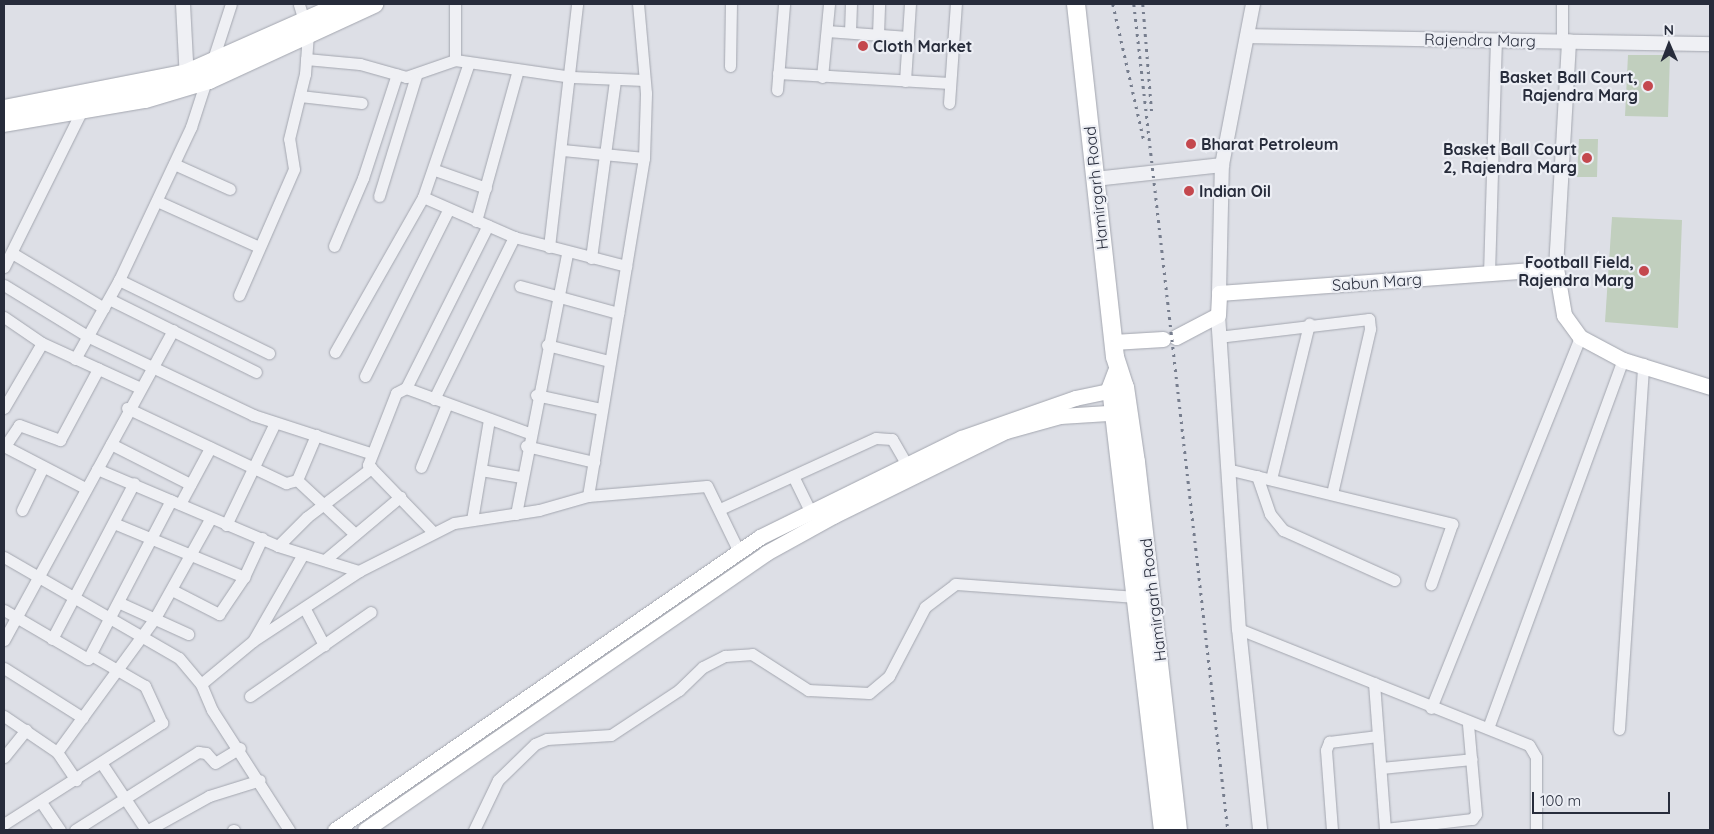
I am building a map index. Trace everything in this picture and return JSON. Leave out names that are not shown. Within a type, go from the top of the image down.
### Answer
[{"type":"main road","points":[[4,123],[82,110],[187,80],[215,63],[303,20],[343,4]]},
{"type":"main road","points":[[4,108],[187,80],[209,80],[303,20],[374,4]]},
{"type":"main road","name":"Hamirgarh Road","points":[[1076,4],[1118,383],[1138,597],[1163,830]]},
{"type":"main road","points":[[1556,268],[1564,315],[1580,337],[1623,360],[1643,364],[1710,387]]},
{"type":"main road","name":"Sabun Marg","points":[[1219,294],[1556,268]]},
{"type":"main road","points":[[1113,342],[1170,338],[1218,315],[1219,294]]},
{"type":"main road","points":[[335,830],[739,552],[809,509],[906,464],[1015,418],[1118,383]]},
{"type":"main road","points":[[365,830],[766,553],[833,516],[1006,432],[1060,416],[1121,413]]},
{"type":"main road","name":"Hamirgarh Road","points":[[1121,413],[1178,830]]},
{"type":"street","points":[[183,4],[187,80]]},
{"type":"street","points":[[75,359],[89,337],[119,280],[174,164],[209,80],[231,4]]},
{"type":"street","points":[[454,4],[454,60]]},
{"type":"street","points":[[549,247],[572,77],[577,4]]},
{"type":"street","points":[[588,496],[644,158],[644,80],[638,4]]},
{"type":"street","points":[[730,66],[731,4]]},
{"type":"street","points":[[777,90],[784,4]]},
{"type":"street","points":[[822,76],[829,4]]},
{"type":"street","points":[[850,32],[851,4]]},
{"type":"street","points":[[878,35],[879,4]]},
{"type":"street","points":[[905,81],[910,4]]},
{"type":"street","points":[[949,103],[956,4]]},
{"type":"street","points":[[1219,294],[1222,165],[1254,4]]},
{"type":"street","points":[[1556,268],[1566,41],[1562,4]]},
{"type":"street","points":[[239,295],[294,169],[289,139],[300,96],[306,59],[303,20]]},
{"type":"street","points":[[827,31],[908,37]]},
{"type":"street","name":"Rajendra Marg","points":[[1249,36],[1710,44]]},
{"type":"street","points":[[1489,274],[1496,40]]},
{"type":"street","points":[[306,59],[360,64],[397,74],[416,76],[454,60],[572,77],[644,80]]},
{"type":"street","points":[[335,352],[423,197],[435,170],[469,63]]},
{"type":"street","points":[[476,221],[518,70]]},
{"type":"street","points":[[778,73],[950,83]]},
{"type":"street","points":[[334,246],[364,178],[397,74]]},
{"type":"street","points":[[379,196],[416,76]]},
{"type":"street","points":[[592,258],[608,154],[615,80]]},
{"type":"street","points":[[300,96],[362,103]]},
{"type":"street","points":[[4,267],[82,110]]},
{"type":"street","points":[[563,150],[644,158]]},
{"type":"street","points":[[174,164],[230,189]]},
{"type":"street","points":[[1095,179],[1222,165]]},
{"type":"street","points":[[435,170],[486,188]]},
{"type":"street","points":[[423,197],[448,210],[514,237],[567,253],[626,266]]},
{"type":"street","points":[[157,201],[260,247]]},
{"type":"street","points":[[365,376],[448,210]]},
{"type":"street","points":[[432,531],[371,468],[370,453],[396,393],[406,388],[488,225]]},
{"type":"street","points":[[434,400],[514,237]]},
{"type":"street","points":[[12,253],[107,303],[173,330],[256,372]]},
{"type":"street","points":[[516,514],[526,446],[567,253]]},
{"type":"street","points":[[119,280],[269,353]]},
{"type":"street","points":[[4,285],[89,337],[274,425],[316,435],[370,453]]},
{"type":"street","points":[[520,286],[618,313]]},
{"type":"street","points":[[1218,315],[1239,629],[1260,830]]},
{"type":"street","points":[[1218,337],[1364,316],[1370,324],[1332,493]]},
{"type":"street","points":[[4,317],[42,344],[138,386]]},
{"type":"street","points":[[1271,479],[1309,324]]},
{"type":"street","points":[[4,640],[40,578],[85,488],[111,444],[138,386],[173,330]]},
{"type":"street","points":[[1431,708],[1580,337]]},
{"type":"street","points":[[4,408],[42,344]]},
{"type":"street","points":[[547,345],[609,361]]},
{"type":"street","points":[[1488,728],[1623,360]]},
{"type":"street","points":[[1619,729],[1643,364]]},
{"type":"street","points":[[85,488],[4,446],[19,425],[60,440],[98,369]]},
{"type":"street","points":[[406,388],[434,400],[529,433]]},
{"type":"street","points":[[536,395],[602,409]]},
{"type":"street","points":[[421,467],[447,404]]},
{"type":"street","points":[[127,408],[253,471],[286,483],[297,480]]},
{"type":"street","points":[[472,520],[489,420]]},
{"type":"street","points":[[226,525],[274,425]]},
{"type":"street","points":[[297,480],[316,435]]},
{"type":"street","points":[[720,509],[887,437],[906,464]]},
{"type":"street","points":[[111,444],[190,484]]},
{"type":"street","points":[[526,446],[594,462]]},
{"type":"street","points":[[4,610],[84,659],[91,655],[152,539],[190,484],[210,448]]},
{"type":"street","points":[[22,510],[43,467]]},
{"type":"street","points":[[278,546],[371,468]]},
{"type":"street","points":[[96,469],[134,483],[210,519],[262,538],[278,546],[326,559],[359,571]]},
{"type":"street","points":[[1227,469],[1332,493],[1452,524],[1431,584]]},
{"type":"street","points":[[481,470],[521,477]]},
{"type":"street","points":[[793,476],[809,509]]},
{"type":"street","points":[[1258,476],[1270,514],[1283,530],[1394,580]]},
{"type":"street","points":[[297,480],[326,504],[355,534]]},
{"type":"street","points":[[52,638],[116,524],[134,483]]},
{"type":"street","points":[[201,684],[253,641],[305,609],[359,571],[432,531],[472,520],[516,514],[588,496],[707,486],[720,509],[739,552]]},
{"type":"street","points":[[326,559],[400,497]]},
{"type":"street","points":[[57,752],[155,618],[210,519]]},
{"type":"street","points":[[116,524],[244,577]]},
{"type":"street","points":[[172,590],[219,614],[244,577],[262,538]]},
{"type":"street","points":[[253,641],[302,554]]},
{"type":"street","points":[[4,557],[179,658],[201,684],[212,710],[240,748],[289,830]]},
{"type":"street","points":[[474,830],[498,780],[535,744],[611,735],[679,690],[703,666],[725,656],[752,654],[808,690],[869,693],[889,676],[925,607],[955,584],[1138,597]]},
{"type":"street","points":[[120,603],[188,634]]},
{"type":"street","points":[[305,609],[324,645]]},
{"type":"street","points":[[250,696],[371,612]]},
{"type":"street","points":[[1239,629],[1374,683],[1468,724],[1488,728],[1529,745],[1534,754],[1536,830]]},
{"type":"street","points":[[4,824],[102,764],[162,722],[148,690],[91,655]]},
{"type":"street","points":[[4,668],[83,718]]},
{"type":"street","points":[[1374,683],[1385,830],[1472,819],[1476,808],[1468,724]]},
{"type":"street","points":[[4,716],[57,752],[76,780]]},
{"type":"street","points":[[4,757],[26,730]]},
{"type":"street","points":[[1332,830],[1326,750],[1329,742],[1378,736]]},
{"type":"street","points":[[75,830],[198,752],[206,753],[215,763],[240,748]]},
{"type":"street","points":[[1381,768],[1472,759]]},
{"type":"street","points":[[102,764],[124,799],[147,830],[209,796],[260,780]]},
{"type":"street","points":[[41,802],[60,830]]},
{"type":"green space","name":"Basket Ball Court, Rajendra Marg","points":[[1628,55],[1670,55],[1668,117],[1625,116]]},
{"type":"green space","name":"Basket Ball Court 2, Rajendra Marg","points":[[1579,139],[1598,139],[1597,177],[1577,177]]},
{"type":"green space","name":"Football Field, Rajendra Marg","points":[[1612,217],[1682,220],[1678,328],[1605,322]]},
{"type":"railway","points":[[1113,4],[1144,140]]},
{"type":"railway","points":[[1134,4],[1228,830]]},
{"type":"railway","points":[[1143,4],[1152,113]]},
{"type":"place","name":"Cloth Market","points":[[863,46]]},
{"type":"place","name":"Basket Ball Court, Rajendra Marg","points":[[1648,86]]},
{"type":"place","name":"Bharat Petroleum","points":[[1191,144]]},
{"type":"place","name":"Basket Ball Court 2, Rajendra Marg","points":[[1587,158]]},
{"type":"place","name":"Indian Oil","points":[[1189,191]]},
{"type":"place","name":"Football Field, Rajendra Marg","points":[[1644,271]]}]
